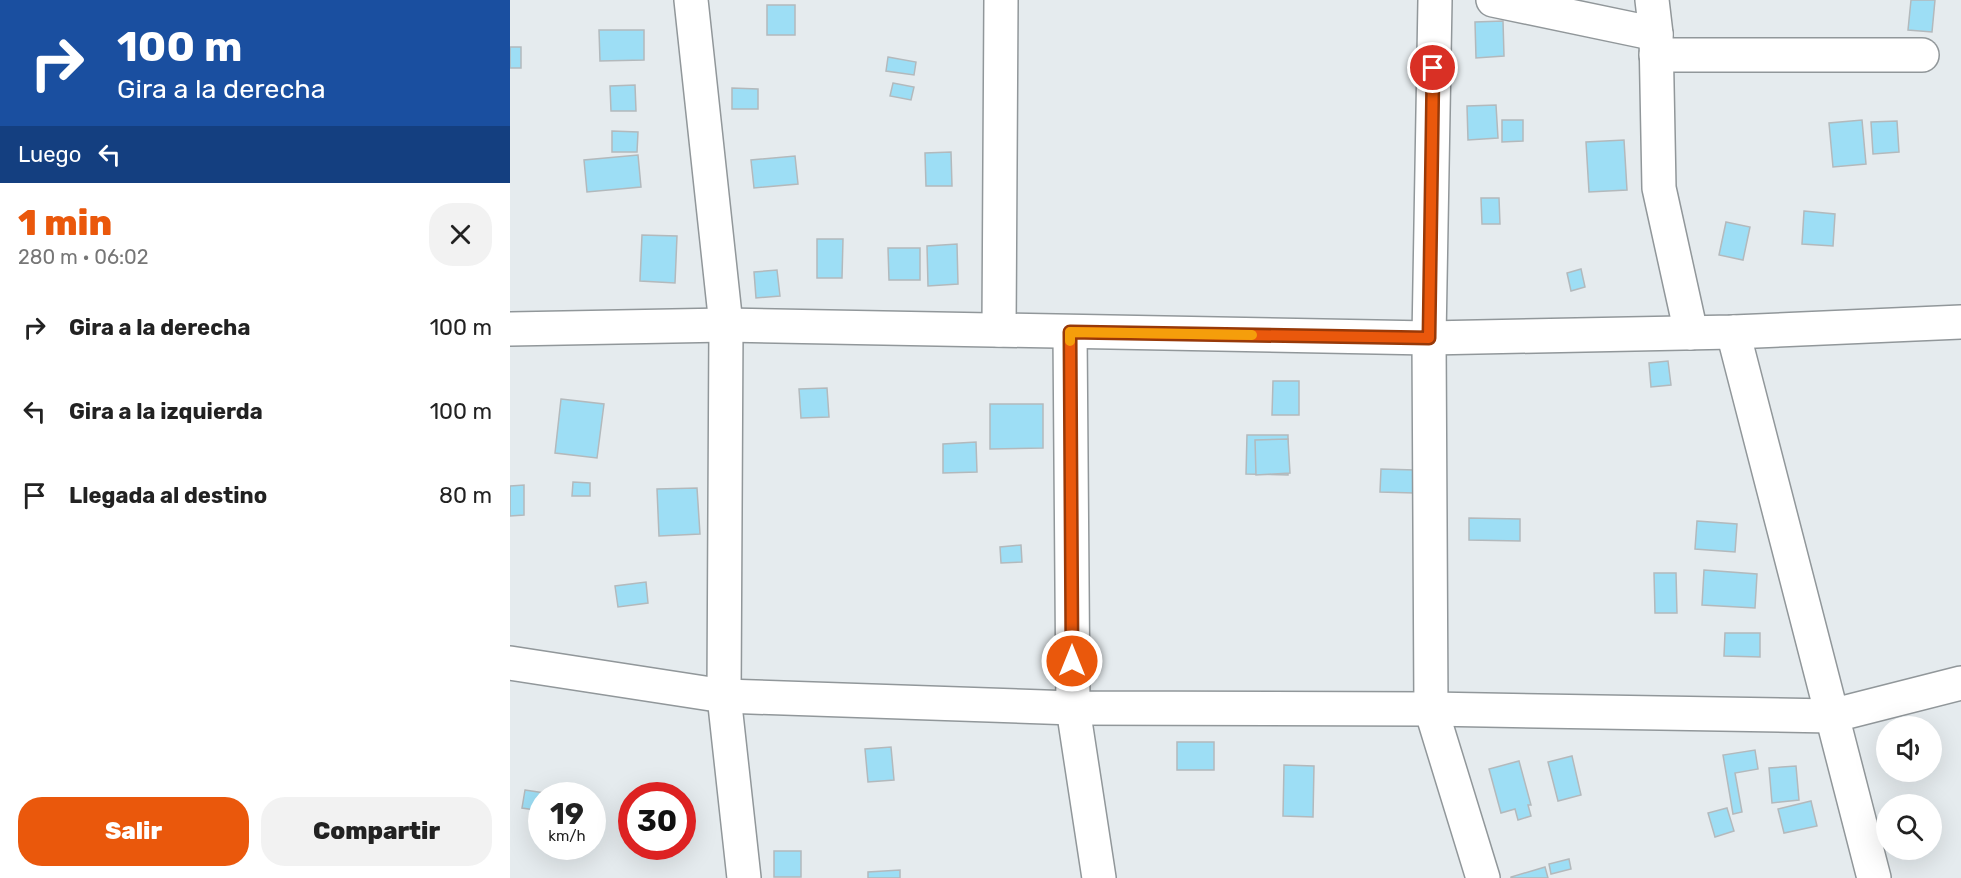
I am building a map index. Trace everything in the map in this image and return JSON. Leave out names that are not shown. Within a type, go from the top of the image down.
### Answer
[{"type":"street","points":[[691,0],[726,325],[723,696],[744,878]]},
{"type":"street","points":[[999,330],[1001,0]]},
{"type":"street","points":[[1435,0],[1429,338],[1431,709],[1483,878]]},
{"type":"street","points":[[1493,0],[1656,44],[1922,56]]},
{"type":"street","points":[[1652,0],[1656,44],[1659,188],[1691,333]]},
{"type":"street","points":[[510,329],[726,325],[1429,338],[1733,332],[1961,322]]},
{"type":"street","points":[[1070,332],[1073,708],[1099,878]]},
{"type":"street","points":[[1733,332],[1874,878]]},
{"type":"street","points":[[510,663],[723,696],[1073,708],[1431,709],[1832,716],[1961,683]]},
{"type":"building","points":[[1911,0],[1935,0],[1932,32],[1908,30]]},
{"type":"building","points":[[767,5],[795,5],[795,35],[767,35]]},
{"type":"building","points":[[1503,21],[1504,56],[1476,58],[1475,22]]},
{"type":"building","points":[[599,30],[644,30],[644,60],[600,61]]},
{"type":"building","points":[[510,47],[521,47],[521,68],[510,68]]},
{"type":"building","points":[[888,57],[916,62],[914,75],[886,71]]},
{"type":"building","points":[[893,83],[914,87],[911,100],[890,96]]},
{"type":"building","points":[[635,85],[636,111],[611,111],[610,86]]},
{"type":"building","points":[[732,88],[758,89],[758,109],[732,109]]},
{"type":"building","points":[[1496,105],[1498,138],[1468,140],[1467,106]]},
{"type":"building","points":[[1502,120],[1523,120],[1523,141],[1502,142]]},
{"type":"building","points":[[1862,120],[1866,164],[1833,167],[1829,123]]},
{"type":"building","points":[[1897,121],[1899,152],[1873,154],[1871,122]]},
{"type":"building","points":[[612,131],[638,132],[637,152],[612,152]]},
{"type":"building","points":[[1624,140],[1627,190],[1589,192],[1586,142]]},
{"type":"building","points":[[951,152],[952,186],[926,186],[925,153]]},
{"type":"building","points":[[638,155],[641,187],[587,192],[584,160]]},
{"type":"building","points":[[795,156],[798,184],[754,188],[751,160]]},
{"type":"building","points":[[1481,198],[1499,198],[1500,224],[1482,224]]},
{"type":"building","points":[[1804,211],[1835,214],[1833,246],[1802,244]]},
{"type":"building","points":[[1726,222],[1750,227],[1743,260],[1719,255]]},
{"type":"building","points":[[642,235],[677,236],[675,283],[640,281]]},
{"type":"building","points":[[817,239],[843,239],[842,278],[817,278]]},
{"type":"building","points":[[957,244],[958,284],[928,286],[927,246]]},
{"type":"building","points":[[888,248],[920,248],[920,280],[889,280]]},
{"type":"building","points":[[1581,269],[1585,287],[1571,291],[1567,273]]},
{"type":"building","points":[[777,270],[780,296],[756,298],[754,272]]},
{"type":"building","points":[[1668,361],[1671,385],[1651,387],[1649,363]]},
{"type":"building","points":[[1273,381],[1299,381],[1299,415],[1272,415]]},
{"type":"building","points":[[827,388],[829,417],[801,418],[799,389]]},
{"type":"building","points":[[561,399],[604,404],[597,458],[555,453]]},
{"type":"building","points":[[990,404],[1043,404],[1043,448],[990,449]]},
{"type":"building","points":[[1247,435],[1288,435],[1288,475],[1246,474]]},
{"type":"building","points":[[1288,439],[1290,473],[1256,475],[1255,440]]},
{"type":"building","points":[[976,442],[977,472],[943,473],[943,444]]},
{"type":"building","points":[[1381,469],[1415,470],[1414,493],[1380,492]]},
{"type":"building","points":[[573,482],[590,483],[590,496],[572,496]]},
{"type":"building","points":[[524,485],[524,515],[510,516],[510,486]]},
{"type":"building","points":[[697,488],[700,534],[659,536],[657,489]]},
{"type":"building","points":[[1469,518],[1520,519],[1520,541],[1469,540]]},
{"type":"building","points":[[1697,521],[1737,524],[1735,552],[1695,549]]},
{"type":"building","points":[[1021,545],[1022,562],[1001,563],[1000,547]]},
{"type":"building","points":[[1704,570],[1757,574],[1755,608],[1702,605]]},
{"type":"building","points":[[1654,573],[1676,573],[1677,613],[1655,613]]},
{"type":"building","points":[[646,582],[648,603],[618,607],[615,586]]},
{"type":"building","points":[[1725,633],[1760,633],[1760,657],[1724,656]]},
{"type":"building","points":[[1177,742],[1214,742],[1214,770],[1177,770]]},
{"type":"building","points":[[891,747],[894,780],[868,782],[865,749]]},
{"type":"building","points":[[1755,750],[1758,769],[1735,773],[1742,812],[1733,814],[1723,755]]},
{"type":"building","points":[[1572,756],[1581,795],[1558,801],[1548,762]]},
{"type":"building","points":[[1519,761],[1531,805],[1528,805],[1531,816],[1518,820],[1515,809],[1501,813],[1489,769]]},
{"type":"building","points":[[1284,765],[1314,766],[1313,817],[1283,816]]},
{"type":"building","points":[[1796,766],[1799,800],[1772,803],[1769,768]]},
{"type":"building","points":[[525,790],[528,790],[528,809],[522,808]]},
{"type":"building","points":[[1811,801],[1817,826],[1784,833],[1778,809]]},
{"type":"building","points":[[1727,808],[1734,831],[1715,837],[1708,813]]},
{"type":"building","points":[[774,851],[801,851],[801,877],[774,877]]},
{"type":"building","points":[[1569,859],[1571,869],[1551,874],[1549,864]]},
{"type":"building","points":[[1545,867],[1548,878],[1511,878],[1511,877]]},
{"type":"building","points":[[900,870],[900,878],[868,878],[868,872]]},
{"type":"slow traffic","points":[[1070,341],[1070,332],[1252,335]]},
{"type":"route","points":[[1072,661],[1070,332],[1429,338],[1433,68]]}]
